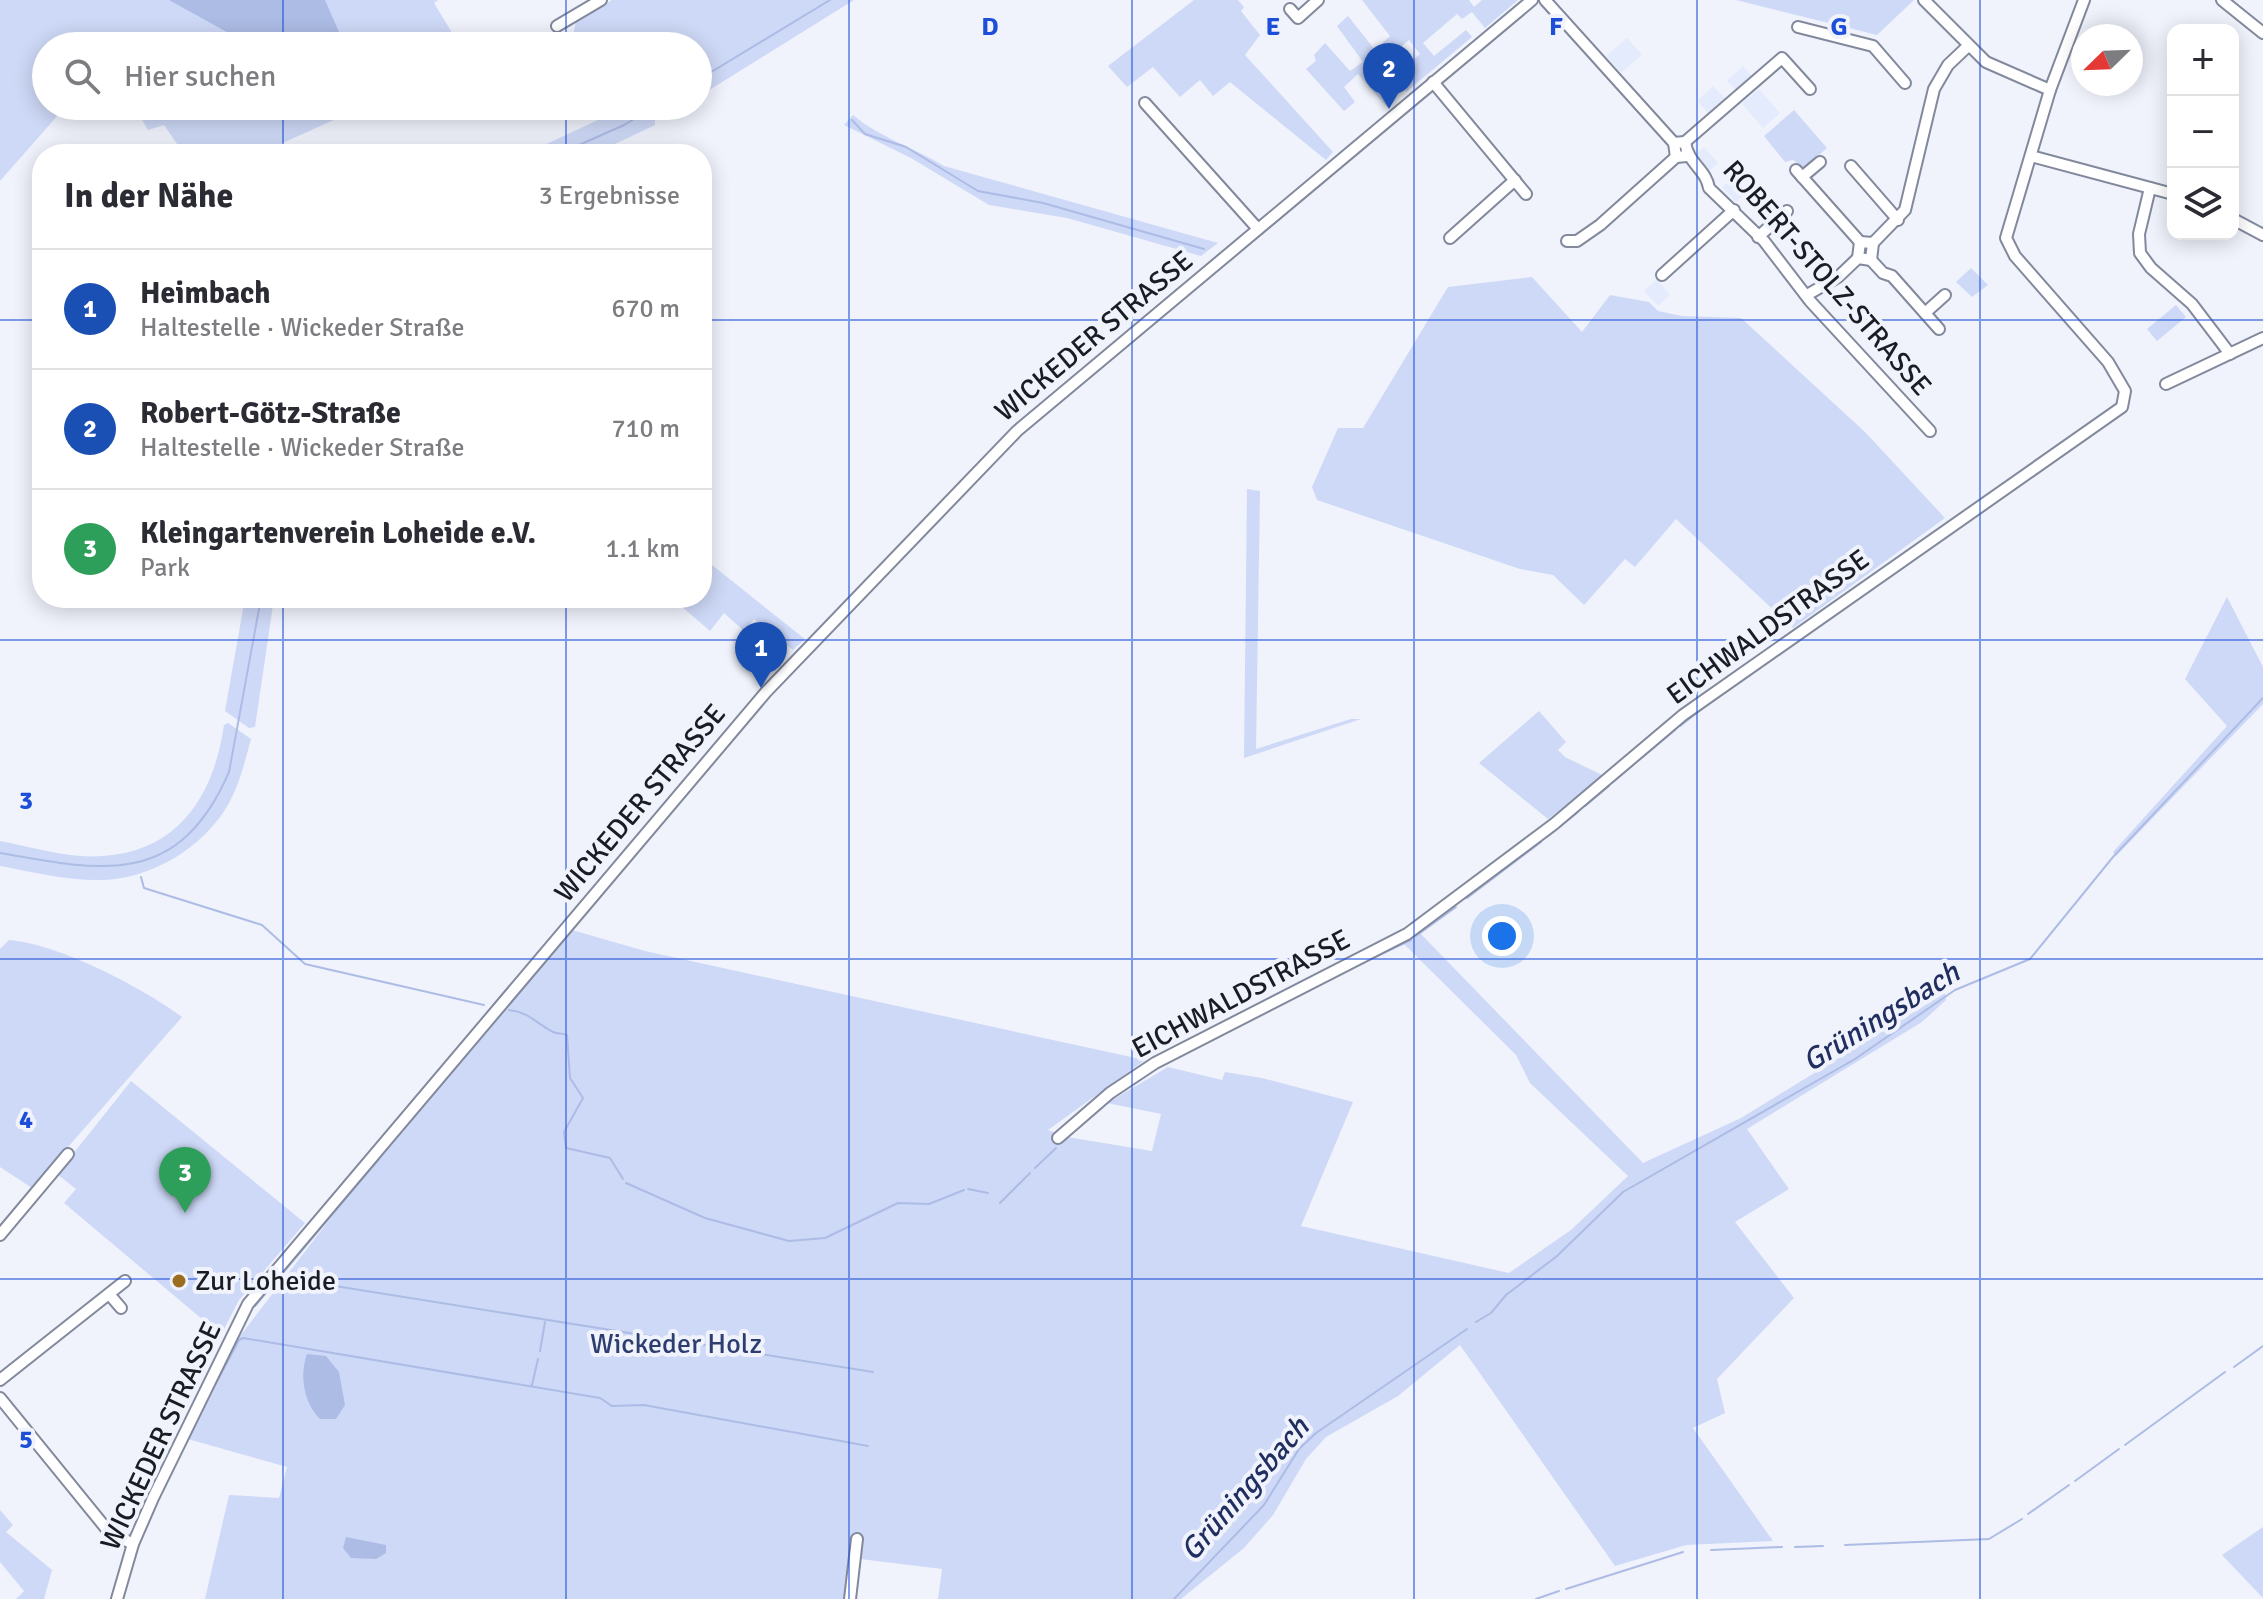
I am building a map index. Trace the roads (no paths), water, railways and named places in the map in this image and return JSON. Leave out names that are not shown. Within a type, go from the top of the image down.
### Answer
[{"type":"street","points":[[557,26],[601,0]]},
{"type":"street","points":[[1290,9],[1298,18],[1318,0]]},
{"type":"street","name":"WICKEDER STRASSE","points":[[117,1599],[133,1544],[201,1396],[256,1293],[736,727],[1017,431],[1532,0]]},
{"type":"street","points":[[1545,0],[1680,142],[1782,58],[1810,89]]},
{"type":"street","points":[[1924,0],[1967,47],[2009,74],[2050,90]]},
{"type":"street","name":"EICHWALDSTRASSE","points":[[1058,1138],[1110,1093],[1155,1063],[1407,934],[1554,824],[1683,715],[2122,407],[2125,391],[2108,362],[2009,245],[2007,227],[2050,90],[2084,0]]},
{"type":"street","points":[[2222,0],[2261,29]]},
{"type":"street","points":[[1798,27],[1873,46],[1905,83]]},
{"type":"street","points":[[1871,260],[1873,243],[1898,220],[1907,202],[1934,89],[1948,65],[1967,47]]},
{"type":"street","points":[[1433,82],[1526,194]]},
{"type":"street","points":[[1145,103],[1258,229]]},
{"type":"street","name":"ROBERT-STOLZ-STRASSE","points":[[1680,142],[1682,157],[1721,201],[1734,210],[1789,268],[1807,295],[1930,431]]},
{"type":"street","points":[[2031,156],[2167,192]]},
{"type":"street","points":[[1567,241],[1577,241],[1600,225],[1682,157]]},
{"type":"street","points":[[1820,162],[1799,173],[1860,242],[1873,243]]},
{"type":"street","points":[[1851,166],[1898,220]]},
{"type":"street","points":[[1450,238],[1515,180]]},
{"type":"street","points":[[2150,188],[2139,234],[2140,253],[2151,268],[2191,302],[2230,354]]},
{"type":"street","points":[[1662,275],[1734,210]]},
{"type":"street","points":[[1758,237],[1787,211]]},
{"type":"street","points":[[2239,222],[2263,235]]},
{"type":"street","points":[[1807,295],[1838,277],[1858,258],[1860,242]]},
{"type":"street","points":[[1858,258],[1871,260],[1883,273],[1892,276],[1939,329]]},
{"type":"street","points":[[1925,313],[1945,295]]},
{"type":"street","points":[[2166,384],[2263,338]]},
{"type":"street","points":[[0,1235],[68,1154]]},
{"type":"street","points":[[0,1380],[125,1281]]},
{"type":"street","points":[[109,1294],[121,1308]]},
{"type":"street","points":[[0,1398],[109,1532],[133,1544]]},
{"type":"street","points":[[850,1599],[857,1539]]},
{"type":"waterway","points":[[712,72],[830,0]]},
{"type":"waterway","points":[[581,144],[632,120]]},
{"type":"waterway","points":[[852,120],[865,134],[906,147],[978,191],[1043,203],[1204,249]]},
{"type":"waterway","points":[[0,853],[73,865],[105,866],[135,863],[162,853],[187,836],[209,809],[229,772],[259,608]]},
{"type":"waterway","points":[[1680,726],[1725,691]]},
{"type":"waterway","name":"Grüningsbach","points":[[1476,1322],[1491,1313],[1506,1295],[1557,1256],[1623,1192],[1855,1059],[1955,990],[2030,959],[2113,857],[2263,698]]},
{"type":"waterway","points":[[1639,760],[1675,730]]},
{"type":"waterway","points":[[1614,781],[1634,764]]},
{"type":"waterway","points":[[1585,806],[1609,786]]},
{"type":"waterway","points":[[1547,837],[1578,812]]},
{"type":"waterway","points":[[1467,898],[1541,842]]},
{"type":"waterway","points":[[141,877],[144,888],[262,925],[305,964],[484,1005]]},
{"type":"waterway","points":[[1416,936],[1456,907]]},
{"type":"waterway","points":[[1358,965],[1411,940]]},
{"type":"waterway","points":[[509,1010],[527,1016],[553,1032],[567,1035],[570,1078],[583,1098],[564,1132],[566,1148],[610,1158],[623,1179]]},
{"type":"waterway","points":[[1035,1168],[1056,1148]]},
{"type":"waterway","points":[[255,1306],[379,1159]]},
{"type":"waterway","points":[[1000,1203],[1030,1173]]},
{"type":"waterway","points":[[626,1183],[705,1218],[789,1241],[825,1238],[898,1203],[929,1204],[964,1190]]},
{"type":"waterway","points":[[968,1189],[988,1193]]},
{"type":"waterway","points":[[279,1277],[873,1372]]},
{"type":"waterway","points":[[540,1351],[545,1322]]},
{"type":"waterway","name":"Grüningsbach","points":[[1174,1599],[1264,1505],[1299,1449],[1316,1433],[1467,1329]]},
{"type":"waterway","points":[[215,1385],[239,1340],[243,1338],[600,1398],[612,1406],[644,1405],[868,1446]]},
{"type":"waterway","points":[[2234,1367],[2263,1346]]},
{"type":"waterway","points":[[532,1385],[538,1359]]},
{"type":"waterway","points":[[2125,1445],[2225,1372]]},
{"type":"waterway","points":[[2075,1481],[2119,1449]]},
{"type":"waterway","points":[[2028,1514],[2069,1485]]},
{"type":"waterway","points":[[1845,1545],[1989,1539],[2022,1519]]},
{"type":"waterway","points":[[1795,1547],[1823,1546]]},
{"type":"waterway","points":[[1711,1550],[1782,1547]]},
{"type":"waterway","points":[[1566,1589],[1683,1552]]},
{"type":"waterway","points":[[1536,1599],[1559,1591]]},
{"type":"place","name":"Robert-Götz-Straße","points":[[1389,109]]},
{"type":"place","name":"Heimbach","points":[[761,688]]},
{"type":"place","name":"Kleingartenverein Loheide e.V.","points":[[185,1213]]},
{"type":"place","name":"Zur Loheide","points":[[179,1281]]},
{"type":"park label","name":"Wickeder Holz","points":[[676,1344]]}]
